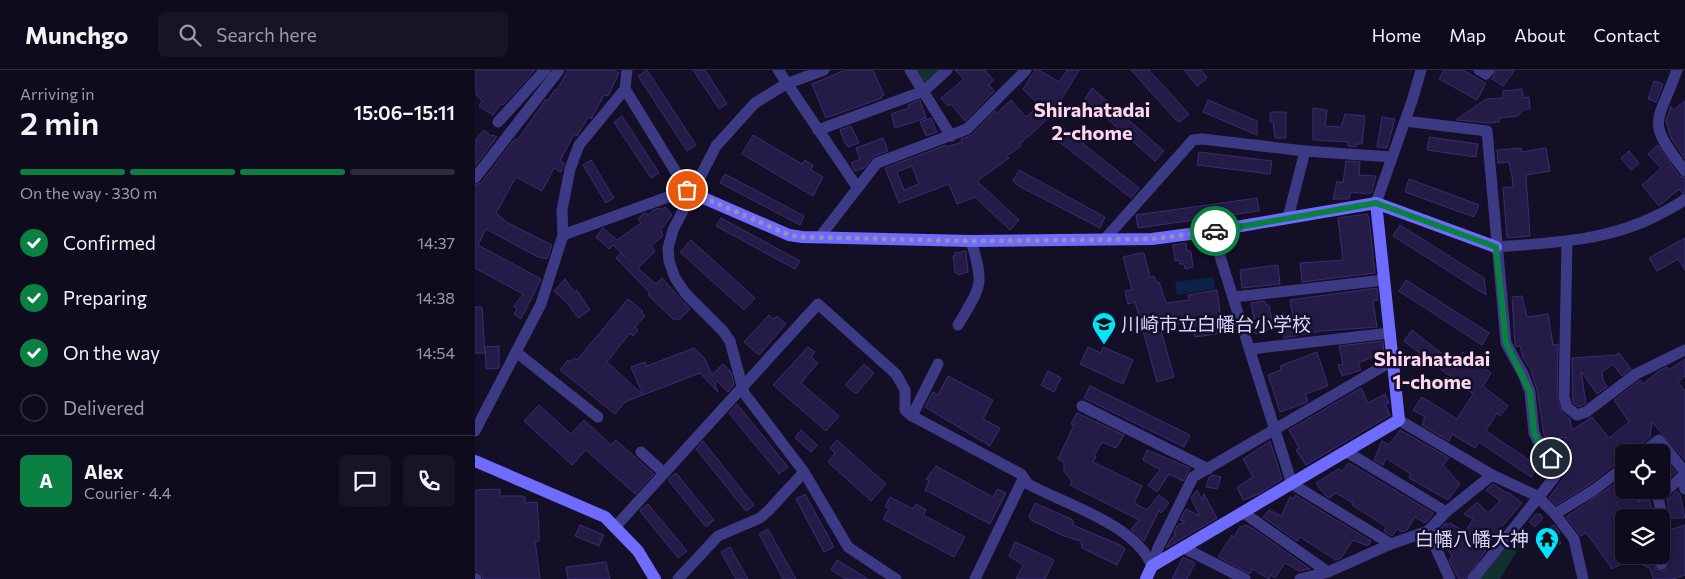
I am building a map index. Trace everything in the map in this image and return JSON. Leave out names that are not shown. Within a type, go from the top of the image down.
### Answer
[{"type":"street","points":[[498,122],[545,70]]},
{"type":"street","points":[[475,178],[559,70]]},
{"type":"street","points":[[475,431],[541,304],[563,235],[563,210],[570,169],[579,145],[625,89],[627,70]]},
{"type":"street","points":[[777,70],[857,187]]},
{"type":"street","points":[[824,70],[786,84],[755,103],[716,146],[689,191],[673,230],[668,248],[669,261],[675,278],[686,294],[723,331],[730,341],[744,394],[804,472],[848,548],[890,578]]},
{"type":"street","points":[[910,70],[951,136]]},
{"type":"street","points":[[818,130],[924,91],[947,70]]},
{"type":"street","points":[[819,238],[857,187],[877,164],[967,129],[1026,70]]},
{"type":"street","points":[[1399,420],[1376,203],[1421,70]]},
{"type":"street","points":[[1479,70],[1486,74],[1489,70]]},
{"type":"street","points":[[1677,70],[1661,107],[1659,130],[1667,148],[1685,171]]},
{"type":"street","points":[[625,89],[689,191],[789,235],[819,238],[971,241],[1152,239],[1212,231],[1376,203],[1496,247],[1601,236],[1639,225],[1685,199]]},
{"type":"street","points":[[1405,121],[1487,131],[1506,343],[1530,392],[1534,433],[1541,447],[1561,469],[1537,496],[1473,579]]},
{"type":"street","points":[[1104,240],[1193,140],[1202,139],[1305,151],[1392,157]]},
{"type":"street","points":[[1288,218],[1305,151]]},
{"type":"street","points":[[563,235],[689,191]]},
{"type":"street","points":[[1212,231],[1251,349],[1292,484],[1391,544]]},
{"type":"street","points":[[958,325],[978,292],[980,272],[971,241]]},
{"type":"street","points":[[1567,241],[1564,398],[1572,412],[1577,415],[1586,412],[1635,374],[1685,350]]},
{"type":"street","points":[[1234,297],[1384,280]]},
{"type":"street","points":[[616,526],[819,304],[896,374],[905,390],[905,410],[1021,474],[1023,479],[1035,488],[1121,530],[1144,553],[1152,566]]},
{"type":"street","points":[[1251,349],[1390,333]]},
{"type":"street","points":[[516,352],[599,417]]},
{"type":"street","points":[[1146,579],[1158,548],[1193,477],[1392,361]]},
{"type":"street","points":[[913,416],[938,364]]},
{"type":"street","points":[[1082,406],[1208,469]]},
{"type":"street","points":[[1152,566],[1399,420]]},
{"type":"street","points":[[1399,420],[1492,475],[1537,496],[1555,514],[1574,539],[1583,579]]},
{"type":"street","points":[[641,452],[664,473]]},
{"type":"street","points":[[1347,452],[1446,512]]},
{"type":"street","points":[[1670,455],[1684,474],[1685,489]]},
{"type":"street","points":[[475,461],[589,508],[616,526],[638,551],[655,579]]},
{"type":"street","points":[[678,579],[718,536],[760,518],[804,472]]},
{"type":"street","points":[[1555,514],[1594,490],[1615,474]]},
{"type":"street","points":[[1661,509],[1658,498],[1684,474]]},
{"type":"street","points":[[1300,579],[1328,572],[1391,544],[1428,531],[1446,512],[1492,475]]},
{"type":"street","points":[[975,579],[1023,479]]},
{"type":"street","points":[[1244,513],[1328,572]]},
{"type":"street","points":[[1428,531],[1450,579]]},
{"type":"street","points":[[1184,548],[1245,579]]},
{"type":"green space","points":[[915,70],[940,70],[927,83],[922,82]]},
{"type":"green space","points":[[1513,538],[1521,544],[1500,579],[1480,579]]},
{"type":"water","points":[[1213,277],[1215,289],[1177,295],[1175,282]]},
{"type":"building","points":[[475,70],[535,70],[503,105],[501,104],[493,115],[479,106],[482,101],[475,93]]},
{"type":"building","points":[[568,70],[613,70],[619,73],[608,96],[604,95],[591,119],[588,117],[577,136],[574,134],[560,161],[564,163],[561,172],[554,168],[542,191],[516,177],[496,213],[508,223],[552,245],[547,259],[538,257],[486,229],[478,245],[541,279],[521,319],[514,314],[517,309],[514,306],[523,294],[475,268],[475,185],[481,183],[514,140],[518,139],[546,99],[548,101],[555,89],[557,90]]},
{"type":"building","points":[[647,70],[696,145],[687,151],[638,76]]},
{"type":"building","points":[[693,70],[705,70],[727,104],[719,109]]},
{"type":"building","points":[[845,70],[873,70],[884,95],[881,96],[882,98],[826,118],[812,84]]},
{"type":"building","points":[[955,70],[985,70],[993,80],[989,85],[994,91],[965,121],[951,104],[948,106],[941,98],[964,79]]},
{"type":"building","points":[[1035,70],[1039,70],[1059,82],[1067,70],[1079,70],[1052,115],[1020,144],[1021,146],[1007,156],[1009,158],[977,181],[1019,220],[1010,230],[975,197],[957,204],[949,184],[899,203],[885,168],[946,145],[947,147],[962,142],[961,139],[972,135],[995,111],[997,113],[1011,100],[1026,117],[1039,105],[1023,89]],"holes":[[[912,166],[919,184],[904,190],[897,172]]]},
{"type":"building","points":[[1131,70],[1149,70],[1189,114],[1180,122],[1175,119]]},
{"type":"building","points":[[1184,70],[1201,70],[1207,78],[1197,86]]},
{"type":"building","points":[[1444,70],[1463,70],[1486,83],[1477,100],[1439,79]]},
{"type":"building","points":[[1496,70],[1515,70],[1503,86],[1492,79]]},
{"type":"building","points":[[1654,81],[1663,84],[1656,102],[1648,99]]},
{"type":"building","points":[[1092,88],[1164,151],[1155,161],[1085,99]]},
{"type":"building","points":[[1522,89],[1523,98],[1529,97],[1530,109],[1524,109],[1518,116],[1499,118],[1499,122],[1488,123],[1456,120],[1486,99],[1503,98],[1503,91]]},
{"type":"building","points":[[920,100],[926,118],[895,128],[891,114],[909,108],[908,105]]},
{"type":"building","points":[[1208,100],[1257,121],[1257,135],[1203,112]]},
{"type":"building","points":[[1685,101],[1685,159],[1671,138],[1666,121],[1671,106],[1673,110]]},
{"type":"building","points":[[1313,108],[1327,110],[1325,126],[1341,127],[1345,114],[1365,116],[1362,144],[1356,144],[1356,147],[1348,146],[1348,142],[1313,140]]},
{"type":"building","points":[[1286,112],[1286,138],[1275,138],[1273,122],[1270,122],[1270,113]]},
{"type":"building","points":[[622,116],[659,173],[651,178],[614,122]]},
{"type":"building","points":[[1382,117],[1395,119],[1387,148],[1377,147]]},
{"type":"building","points":[[931,118],[937,132],[926,136],[920,122]]},
{"type":"building","points":[[851,126],[859,143],[848,147],[840,130]]},
{"type":"building","points":[[1062,127],[1139,188],[1131,198],[1054,137]]},
{"type":"building","points":[[484,130],[491,136],[497,137],[475,166],[475,140]]},
{"type":"building","points":[[753,135],[802,164],[805,160],[813,165],[811,170],[823,177],[813,196],[742,154]]},
{"type":"building","points":[[1429,137],[1478,144],[1476,157],[1427,150]]},
{"type":"building","points":[[883,138],[888,151],[874,156],[864,168],[855,171],[851,163],[860,159],[856,148]]},
{"type":"building","points":[[1658,145],[1679,176],[1685,178],[1685,192],[1682,193],[1679,189],[1659,206],[1642,185],[1661,168],[1648,154]]},
{"type":"building","points":[[1521,148],[1522,152],[1546,148],[1550,171],[1526,175],[1530,236],[1507,238],[1503,188],[1513,187],[1512,176],[1509,162],[1498,163],[1497,150]]},
{"type":"building","points":[[1629,151],[1639,163],[1631,170],[1621,158]]},
{"type":"building","points":[[1199,152],[1272,161],[1270,174],[1197,165]]},
{"type":"building","points":[[591,160],[614,198],[606,203],[583,165]]},
{"type":"building","points":[[1346,161],[1360,162],[1359,175],[1376,176],[1372,192],[1368,194],[1351,192],[1349,199],[1333,199],[1337,181],[1343,183]]},
{"type":"building","points":[[1019,170],[1105,217],[1100,228],[1017,185],[1013,181]]},
{"type":"building","points":[[725,174],[804,216],[800,225],[720,183]]},
{"type":"building","points":[[1409,179],[1479,205],[1474,217],[1405,192]]},
{"type":"building","points":[[1257,198],[1259,211],[1138,228],[1136,215]]},
{"type":"building","points":[[665,207],[672,215],[661,230],[663,236],[651,246],[655,251],[638,268],[656,284],[662,278],[690,309],[679,320],[675,318],[674,320],[648,295],[650,293],[616,258],[620,253],[626,257],[613,245],[609,249],[596,237],[603,228],[617,240],[641,223],[638,219],[644,213],[648,215],[653,210],[659,208],[661,210]]},
{"type":"building","points":[[1367,214],[1375,273],[1302,282],[1300,263],[1343,260],[1338,218]]},
{"type":"building","points":[[721,218],[800,261],[795,269],[716,226]]},
{"type":"building","points":[[1400,225],[1484,278],[1486,295],[1393,236]]},
{"type":"building","points":[[1685,238],[1685,270],[1678,259],[1657,271],[1649,258]]},
{"type":"building","points":[[691,240],[755,298],[744,310],[680,252]]},
{"type":"building","points":[[1186,243],[1187,251],[1191,251],[1193,267],[1185,269],[1184,264],[1180,264],[1179,260],[1175,261],[1173,245]]},
{"type":"building","points":[[966,251],[968,272],[958,275],[958,273],[955,273],[953,256],[955,256],[955,253]]},
{"type":"building","points":[[1144,253],[1150,277],[1154,276],[1156,282],[1159,282],[1166,303],[1189,300],[1188,295],[1217,290],[1223,333],[1195,337],[1192,321],[1160,327],[1174,377],[1157,382],[1135,302],[1128,304],[1125,291],[1132,290],[1123,257]]},
{"type":"building","points":[[1278,265],[1280,284],[1242,288],[1240,270]]},
{"type":"building","points":[[565,279],[574,292],[577,290],[590,310],[578,318],[569,305],[554,291]]},
{"type":"building","points":[[1406,280],[1489,333],[1482,345],[1399,291]]},
{"type":"building","points":[[1377,288],[1378,300],[1373,301],[1377,327],[1322,331],[1284,338],[1281,319],[1293,317],[1290,300]]},
{"type":"building","points":[[1522,296],[1527,317],[1548,314],[1553,345],[1558,344],[1557,400],[1562,412],[1570,419],[1572,430],[1592,417],[1609,438],[1629,422],[1614,400],[1640,380],[1643,384],[1659,371],[1667,367],[1669,370],[1685,359],[1685,376],[1678,382],[1685,391],[1685,460],[1652,422],[1650,437],[1641,444],[1615,444],[1615,464],[1590,484],[1556,505],[1549,498],[1572,467],[1555,451],[1567,437],[1546,441],[1537,389],[1530,368],[1523,358],[1520,346],[1517,347],[1515,345],[1512,297]]},
{"type":"building","points":[[628,299],[643,311],[641,312],[645,316],[635,327],[638,330],[633,336],[630,333],[607,362],[643,395],[625,402],[615,414],[560,370],[568,360],[569,362],[575,358],[577,360]]},
{"type":"building","points":[[1265,301],[1266,305],[1269,305],[1273,328],[1256,334],[1251,321],[1254,319],[1251,303]]},
{"type":"building","points":[[475,307],[482,307],[485,353],[475,353]]},
{"type":"building","points":[[769,315],[774,319],[777,316],[786,324],[759,355],[744,342]]},
{"type":"building","points":[[1412,330],[1455,364],[1463,352],[1491,373],[1483,386],[1508,406],[1500,416],[1497,413],[1486,431],[1538,466],[1531,477],[1479,442],[1475,448],[1452,434],[1449,441],[1422,425],[1425,417],[1413,410],[1422,397],[1457,419],[1473,394],[1404,341]]},
{"type":"building","points":[[1383,341],[1384,357],[1370,358],[1358,363],[1361,370],[1342,376],[1338,365],[1343,364],[1339,346]]},
{"type":"building","points":[[499,346],[499,368],[486,369],[485,347]]},
{"type":"building","points":[[808,347],[815,352],[811,357],[818,363],[801,383],[839,416],[826,431],[773,385]]},
{"type":"building","points":[[1088,347],[1101,353],[1103,347],[1133,360],[1123,384],[1080,364]]},
{"type":"building","points":[[694,348],[705,359],[712,375],[723,364],[731,372],[734,385],[728,392],[717,381],[715,384],[718,392],[700,373],[643,395],[631,367],[645,362],[647,366]]},
{"type":"building","points":[[1317,352],[1328,386],[1305,394],[1308,401],[1305,403],[1280,412],[1268,375],[1281,370],[1280,366]]},
{"type":"building","points":[[1619,353],[1631,369],[1622,376],[1613,364],[1602,372],[1603,380],[1607,387],[1597,394],[1581,371],[1586,403],[1579,407],[1573,403],[1572,358],[1616,355]]},
{"type":"building","points":[[864,364],[874,373],[856,394],[845,385]]},
{"type":"building","points":[[1048,371],[1061,378],[1054,392],[1041,385]]},
{"type":"building","points":[[948,376],[993,400],[983,419],[1000,428],[990,446],[925,407],[933,392],[938,395]]},
{"type":"building","points":[[1090,386],[1190,435],[1184,447],[1084,398]]},
{"type":"building","points":[[1361,388],[1368,403],[1385,394],[1389,403],[1385,404],[1390,415],[1306,465],[1296,450],[1299,448],[1289,430]]},
{"type":"building","points":[[737,404],[788,467],[779,474],[729,413]]},
{"type":"building","points":[[539,405],[571,434],[584,420],[611,445],[616,440],[654,474],[635,494],[586,450],[572,465],[524,421]]},
{"type":"building","points":[[1077,413],[1124,435],[1116,448],[1102,442],[1094,456],[1096,457],[1093,462],[1142,486],[1134,503],[1147,510],[1159,495],[1169,503],[1161,513],[1159,511],[1144,541],[1131,529],[1139,520],[1070,485],[1072,481],[1064,471],[1064,462],[1058,459],[1074,425],[1071,424]]},
{"type":"building","points":[[801,430],[817,445],[811,452],[795,438]]},
{"type":"building","points":[[1400,430],[1449,458],[1443,465],[1460,484],[1448,500],[1409,478],[1411,474],[1386,458],[1383,465],[1374,460],[1382,441],[1389,445]]},
{"type":"building","points":[[837,440],[886,484],[871,501],[828,462],[835,453],[830,448]]},
{"type":"building","points":[[703,441],[754,505],[746,511],[696,449]]},
{"type":"building","points":[[1270,441],[1282,479],[1259,494],[1243,500],[1237,487],[1253,477],[1243,459]]},
{"type":"building","points":[[1147,450],[1190,468],[1183,481],[1169,474],[1157,492],[1148,485],[1160,470],[1143,460]]},
{"type":"building","points":[[1349,463],[1433,513],[1430,518],[1425,523],[1415,517],[1407,530],[1402,532],[1397,529],[1392,536],[1384,531],[1386,527],[1352,505],[1353,503],[1336,493],[1329,498],[1316,483],[1338,469],[1342,471]]},
{"type":"building","points":[[1670,465],[1676,472],[1670,477]]},
{"type":"building","points":[[936,466],[993,497],[997,489],[1006,493],[990,524],[925,490],[929,481],[926,479]]},
{"type":"building","points":[[676,473],[714,520],[706,527],[668,480]]},
{"type":"building","points":[[1212,475],[1221,477],[1217,489],[1206,487],[1209,477]]},
{"type":"building","points":[[1493,484],[1508,492],[1522,503],[1488,543],[1487,549],[1466,579],[1459,579],[1449,560],[1452,557],[1437,532],[1446,523],[1447,525],[1450,523],[1465,532],[1473,519],[1464,514],[1477,502],[1488,513],[1500,501],[1486,490]]},
{"type":"building","points":[[1615,484],[1615,499],[1641,499],[1637,502],[1649,499],[1652,509],[1615,509],[1615,564],[1621,564],[1612,569],[1586,533],[1581,536],[1566,517]]},
{"type":"building","points":[[500,489],[500,496],[522,496],[525,497],[525,503],[537,502],[539,541],[535,541],[540,579],[483,579],[481,574],[475,570],[475,490]]},
{"type":"building","points":[[1197,490],[1202,500],[1204,494],[1217,518],[1166,548],[1175,536],[1174,533],[1177,526],[1185,521],[1180,520],[1186,509],[1200,516],[1191,498]]},
{"type":"building","points":[[1677,491],[1680,495],[1685,518],[1670,518],[1667,500]]},
{"type":"building","points":[[805,494],[834,547],[824,552],[796,499]]},
{"type":"building","points":[[1295,495],[1371,541],[1368,546],[1353,540],[1341,558],[1336,560],[1300,537],[1297,541],[1263,517],[1269,510],[1281,516],[1290,497],[1294,499]]},
{"type":"building","points":[[890,497],[913,509],[916,504],[926,510],[923,515],[965,537],[954,557],[883,519],[889,509],[885,507]]},
{"type":"building","points":[[1035,503],[1071,519],[1074,522],[1073,525],[1122,546],[1125,549],[1117,565],[1082,548],[1081,541],[1064,536],[1031,520],[1029,517]]},
{"type":"building","points":[[648,504],[687,551],[678,558],[640,511]]},
{"type":"building","points":[[1536,514],[1540,514],[1543,518],[1535,527],[1529,522]]},
{"type":"building","points":[[580,525],[604,535],[599,546],[575,536]]},
{"type":"building","points":[[1246,525],[1310,569],[1299,571],[1285,563],[1275,578],[1271,575],[1269,579],[1252,569],[1250,574],[1218,557],[1232,535],[1234,537],[1240,527]]},
{"type":"building","points":[[1554,525],[1560,533],[1552,539],[1546,530]]},
{"type":"building","points":[[1685,525],[1685,575],[1673,579],[1653,579],[1650,568],[1643,564],[1654,564],[1656,569],[1664,571],[1667,564],[1670,564],[1670,530]]},
{"type":"building","points":[[768,529],[796,579],[783,579],[759,534]]},
{"type":"building","points":[[1556,536],[1561,543],[1552,549],[1547,542]]},
{"type":"building","points":[[1015,542],[1054,560],[1045,579],[1016,579],[1023,565],[1009,556]]},
{"type":"building","points":[[730,547],[748,579],[736,579],[721,552]]},
{"type":"building","points":[[1183,557],[1195,563],[1187,579],[1172,579]]},
{"type":"building","points":[[837,560],[868,579],[846,579],[831,570]]},
{"type":"building","points":[[606,562],[610,579],[568,579],[566,567]]},
{"type":"way so far","points":[[687,190],[789,235],[801,237],[971,241],[1152,239],[1215,231]]},
{"type":"place","name":"川崎市立白幡台小学校","points":[[1104,345]]},
{"type":"place","name":"白幡八幡大神","points":[[1547,560]]},
{"type":"district","name":"Shirahatadai 2-chome","points":[[1092,122]]},
{"type":"district","name":"Shirahatadai 1-chome","points":[[1432,370]]},
{"type":"route","points":[[1215,231],[1376,203],[1496,247],[1506,343],[1524,376],[1530,392],[1534,433],[1541,447],[1551,458]]}]
